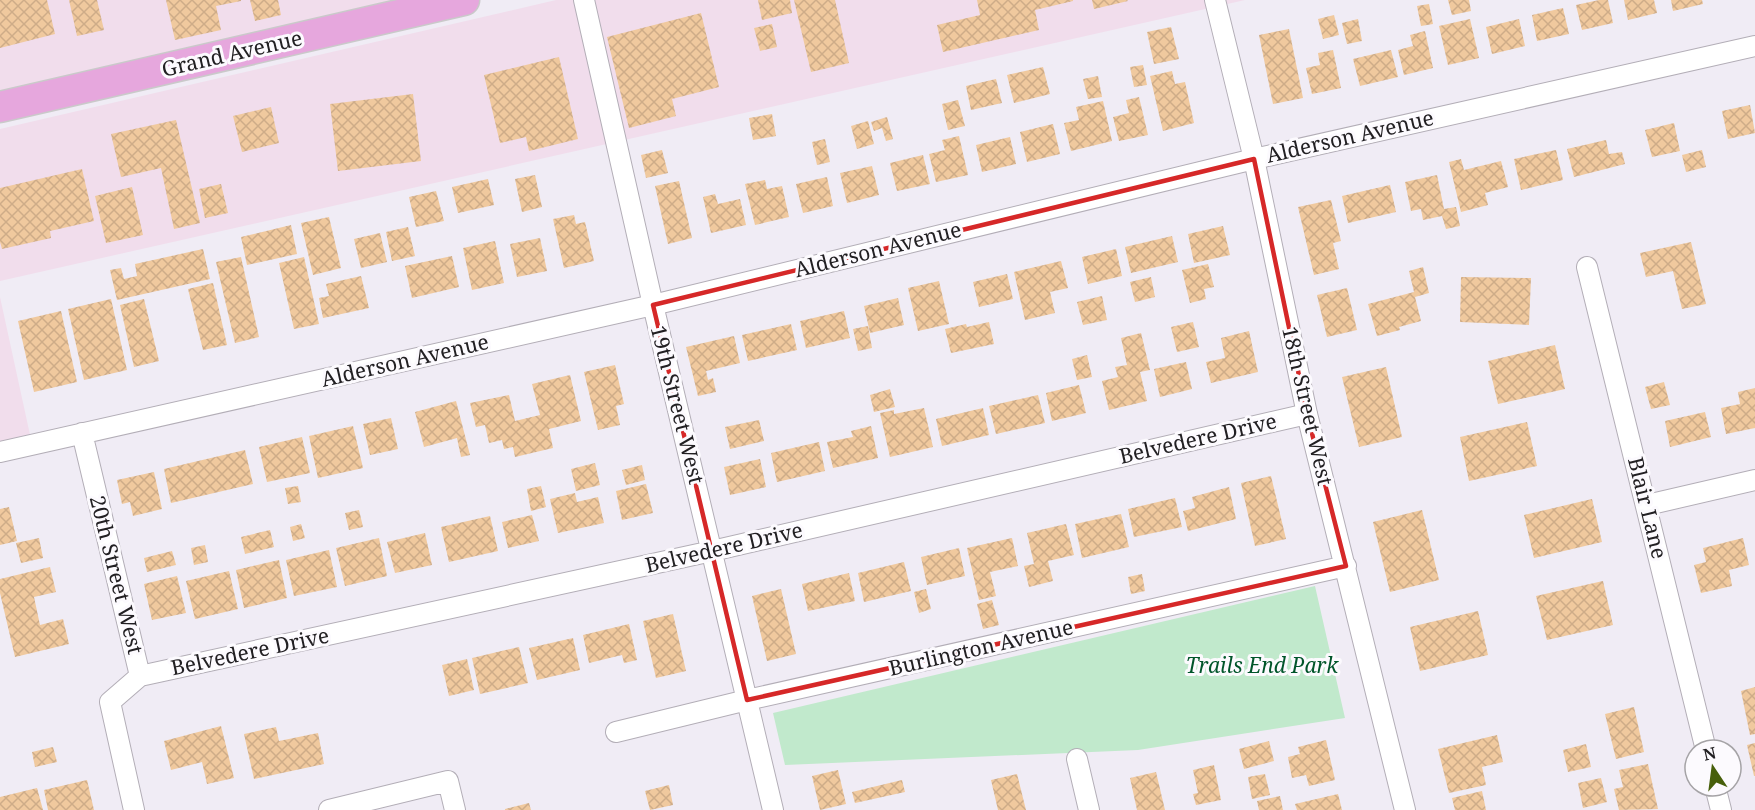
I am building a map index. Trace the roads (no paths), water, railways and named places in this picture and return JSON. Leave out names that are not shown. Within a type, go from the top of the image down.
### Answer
[{"type":"main road","name":"Grand Avenue","points":[[0,107],[464,0]]},
{"type":"street","name":"19th Street West","points":[[584,0],[653,305],[773,810]]},
{"type":"street","name":"18th Street West","points":[[1215,0],[1254,159],[1307,414],[1405,810]]},
{"type":"street","name":"Alderson Avenue","points":[[0,452],[653,305],[1254,159],[1755,46]]},
{"type":"street","name":"Blair Lane","points":[[1587,267],[1703,738]]},
{"type":"street","name":"Belvedere Drive","points":[[140,676],[712,551],[1307,414]]},
{"type":"street","name":"20th Street West","points":[[82,433],[140,676],[110,702],[134,810]]},
{"type":"street","points":[[1647,506],[1755,480]]},
{"type":"street","name":"Burlington Avenue","points":[[616,732],[747,700],[1346,566]]},
{"type":"street","points":[[1077,759],[1089,810]]},
{"type":"street","points":[[329,810],[448,781],[455,810]]},
{"type":"park label","name":"Trails End Park","points":[[1262,666]]}]
